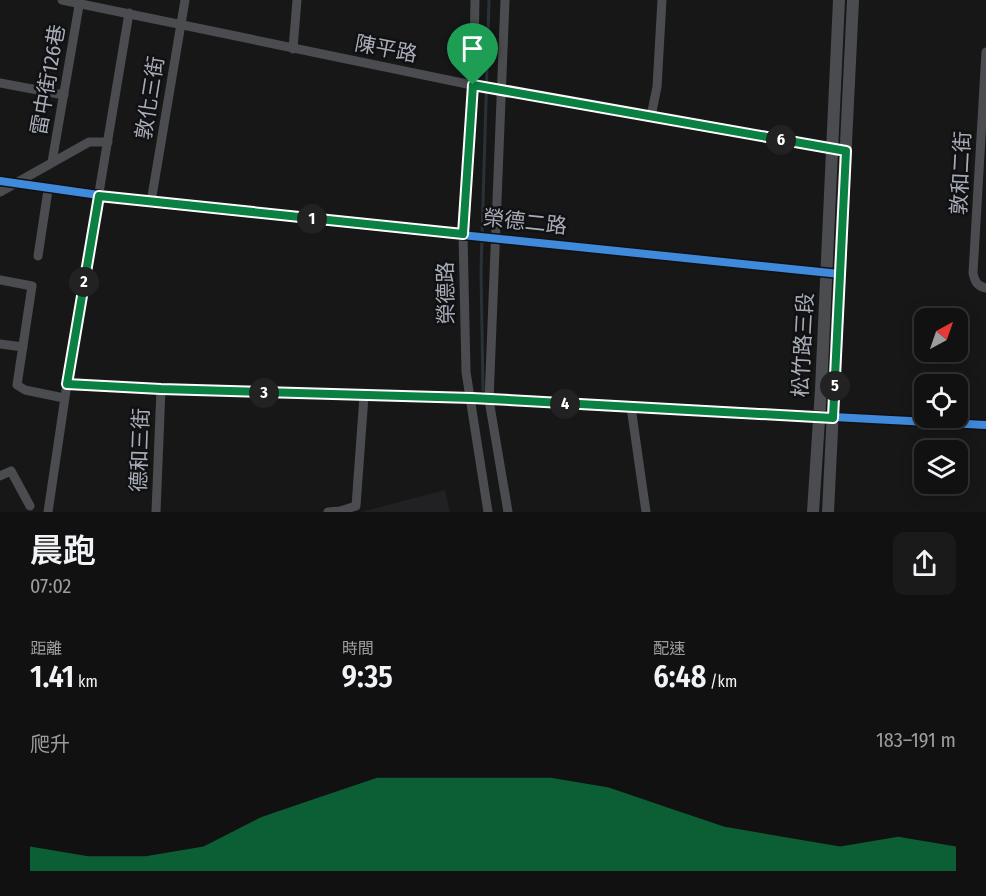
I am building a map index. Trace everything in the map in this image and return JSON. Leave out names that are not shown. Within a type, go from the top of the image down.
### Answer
[{"type":"street","name":"陳平路","points":[[62,0],[501,91],[846,151]]},
{"type":"street","name":"敦化三街","points":[[151,202],[185,0]]},
{"type":"street","points":[[293,49],[297,0]]},
{"type":"street","name":"榮德路","points":[[475,0],[473,85],[463,234],[466,372],[472,398],[488,512]]},
{"type":"street","points":[[505,0],[489,400],[508,512]]},
{"type":"street","points":[[651,116],[657,87],[662,0]]},
{"type":"street","name":"松竹路三段","points":[[813,512],[838,0]]},
{"type":"street","name":"松竹路三段","points":[[828,512],[853,0]]},
{"type":"street","name":"雷中街126巷","points":[[52,162],[80,2]]},
{"type":"street","points":[[48,512],[64,398],[129,13]]},
{"type":"street","name":"敦和二街","points":[[986,52],[973,273],[979,286],[986,288]]},
{"type":"street","points":[[0,83],[63,95]]},
{"type":"street","points":[[0,192],[89,142],[108,142]]},
{"type":"street","name":"榮德二路","points":[[0,182],[151,202],[840,274]]},
{"type":"street","points":[[38,256],[48,190]]},
{"type":"street","points":[[0,280],[32,286],[17,385],[25,390],[64,398]]},
{"type":"street","points":[[0,344],[23,347]]},
{"type":"street","points":[[67,384],[472,398],[986,425]]},
{"type":"street","name":"德和三街","points":[[156,512],[161,389]]},
{"type":"street","points":[[328,512],[356,507],[364,396]]},
{"type":"street","points":[[632,406],[646,512]]},
{"type":"street","points":[[0,476],[11,471],[30,506]]},
{"type":"shaded area","points":[[445,490],[450,512],[361,512]]},
{"type":"waterway","points":[[483,390],[481,271],[489,0]]},
{"type":"cycle path","points":[[0,181],[162,204],[840,274]]},
{"type":"cycle path","points":[[67,384],[472,398],[986,425]]},
{"type":"route","points":[[473,85],[846,151],[833,418],[472,398],[67,384],[99,196],[463,234],[473,85]]}]
